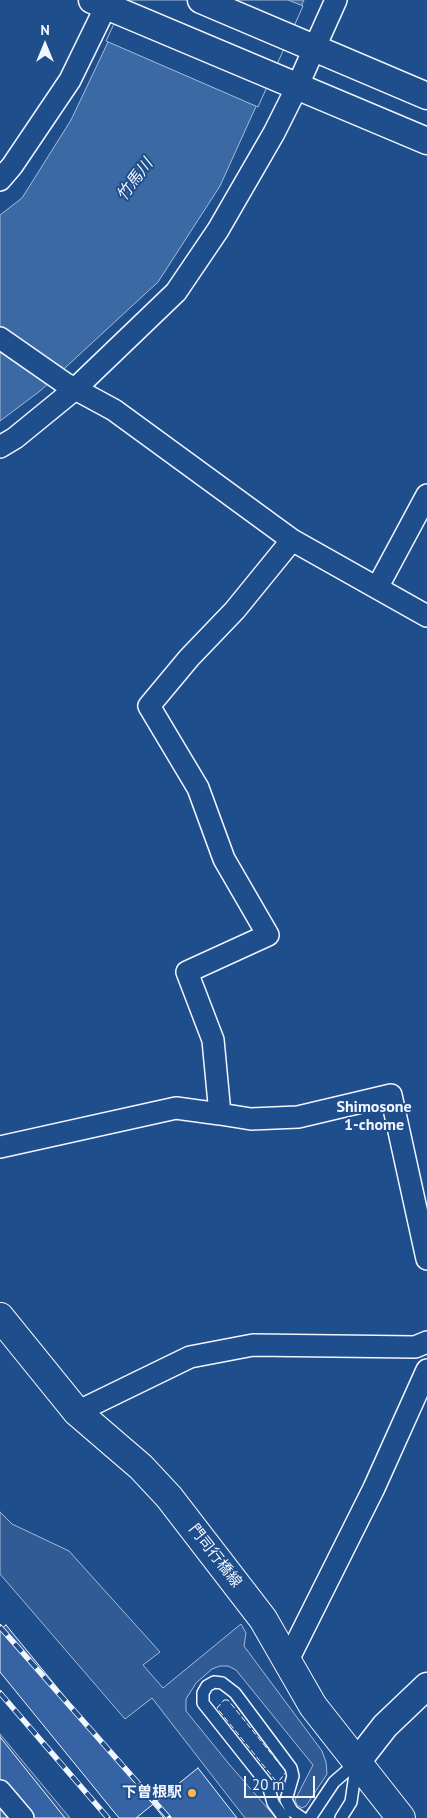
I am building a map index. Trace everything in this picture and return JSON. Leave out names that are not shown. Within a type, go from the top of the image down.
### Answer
[{"type":"main road","name":"門司行橋線","points":[[0,1317],[77,1412],[141,1467],[169,1497],[263,1619],[313,1706],[401,1818]]},
{"type":"street","points":[[201,0],[427,96]]},
{"type":"street","points":[[0,447],[15,438],[176,292],[218,230],[274,133],[292,85],[310,46],[336,0]]},
{"type":"street","points":[[0,180],[12,166],[70,80],[105,4],[427,141]]},
{"type":"street","points":[[0,338],[71,387],[114,410],[292,540],[427,616]]},
{"type":"street","points":[[377,588],[427,494]]},
{"type":"street","points":[[220,1114],[213,1040],[187,972],[268,935],[224,859],[198,788],[149,706],[189,658],[235,610],[292,540]]},
{"type":"street","points":[[0,1147],[176,1108],[251,1119],[298,1117],[391,1094],[427,1259]]},
{"type":"street","points":[[77,1412],[190,1357],[253,1345],[415,1347],[427,1342]]},
{"type":"street","points":[[286,1662],[374,1488],[427,1370]]},
{"type":"street","points":[[357,1762],[385,1726],[427,1686]]},
{"type":"street","points":[[0,1790],[13,1815]]},
{"type":"lane","points":[[284,1818],[273,1803],[268,1785],[203,1703],[203,1693],[207,1686],[214,1682],[222,1683],[235,1693],[292,1768],[293,1776],[286,1800],[288,1806],[302,1818]]},
{"type":"lane","points":[[310,1818],[334,1782],[357,1762]]},
{"type":"lane","points":[[341,1818],[351,1802],[357,1762]]},
{"type":"lane","points":[[268,1785],[290,1784]]},
{"type":"shaded area","points":[[0,1512],[12,1524],[69,1551],[160,1652],[143,1665],[163,1688],[241,1624],[246,1633],[244,1646],[322,1751],[326,1762],[327,1774],[306,1806],[302,1808],[297,1805],[295,1800],[313,1765],[236,1670],[228,1666],[212,1669],[196,1683],[186,1699],[186,1711],[276,1818],[245,1818],[152,1698],[125,1719],[0,1574]]},
{"type":"shaded area","points":[[0,1734],[70,1818],[42,1818],[0,1772]]},
{"type":"water","name":"竹馬川","points":[[128,0],[304,0],[220,186],[158,282],[40,391],[0,421],[0,215],[22,198],[71,120]]},
{"type":"pier","points":[[125,0],[288,0],[303,6],[258,107],[106,41]]},
{"type":"building","points":[[6,1625],[164,1818],[119,1818],[0,1672],[0,1630]]},
{"type":"building","points":[[0,1737],[65,1818],[0,1818]]},
{"type":"building","name":"下曽根駅","points":[[198,1768],[237,1818],[136,1818]]},
{"type":"railway","points":[[0,1627],[169,1818]]},
{"type":"railway","points":[[0,1693],[108,1818]]},
{"type":"fence","points":[[224,1700],[228,1700],[286,1772],[279,1781],[276,1781],[217,1708],[224,1700]]},
{"type":"place","name":"下曽根駅","points":[[192,1793]]},
{"type":"district","name":"Shimosone 1-chome","points":[[374,1116]]}]
